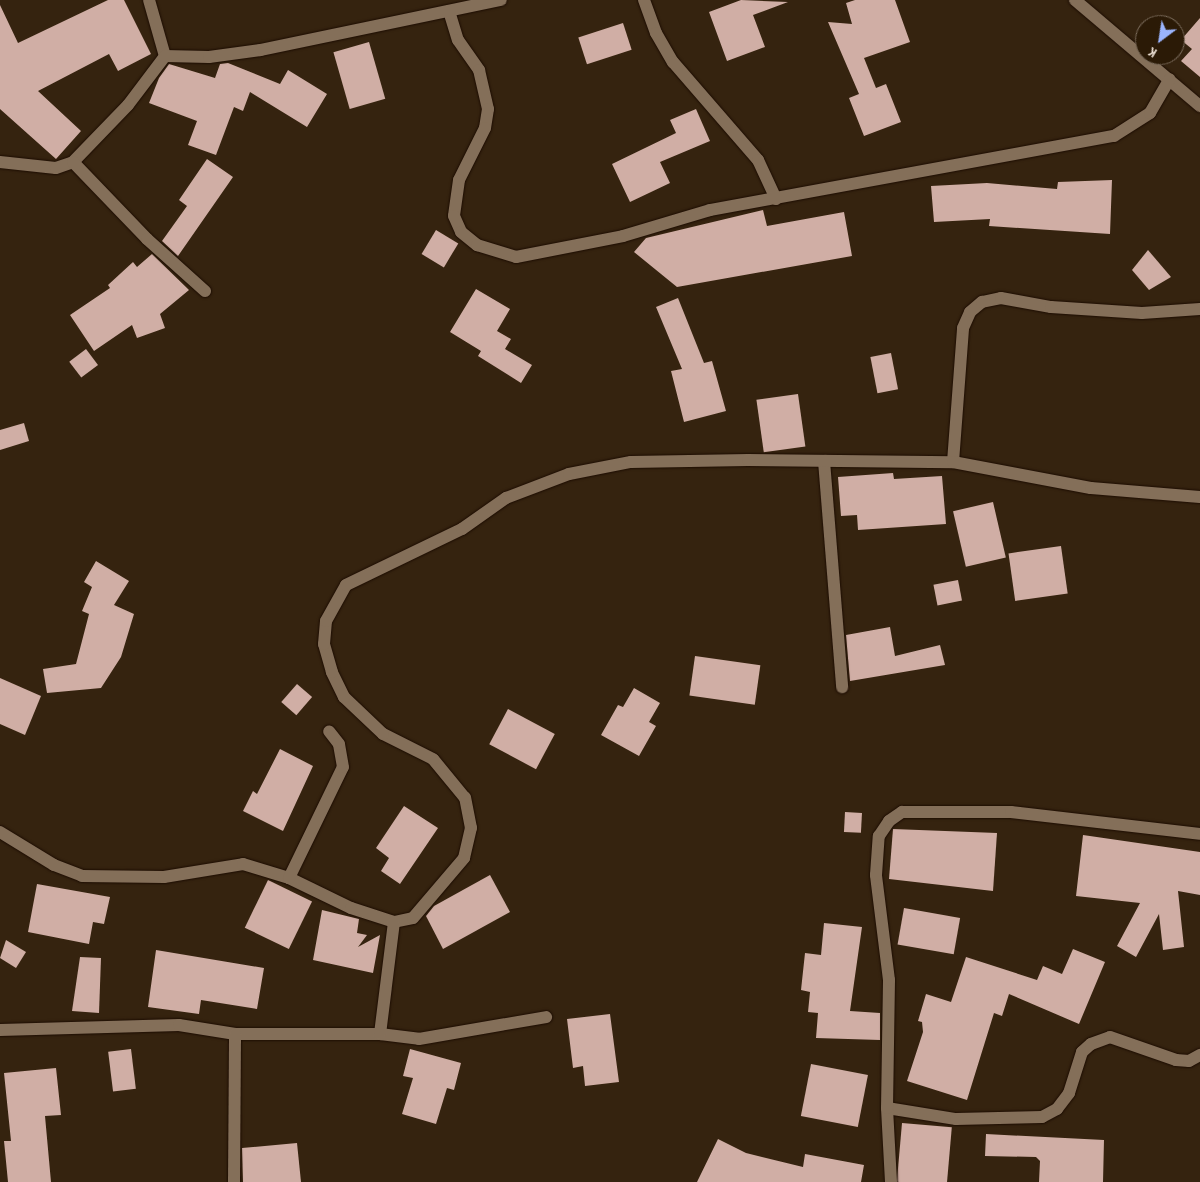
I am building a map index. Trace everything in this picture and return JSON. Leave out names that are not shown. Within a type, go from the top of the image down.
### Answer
[{"type":"street","points":[[149,0],[164,56]]},
{"type":"street","points":[[164,56],[208,57],[261,50],[501,0]]},
{"type":"street","points":[[644,0],[656,34],[673,62],[758,160],[776,199]]},
{"type":"street","points":[[1075,0],[1200,106]]},
{"type":"street","points":[[449,11],[458,40],[479,70],[486,89],[486,128],[454,196],[454,216],[461,232],[477,244],[499,254],[544,254],[710,210],[1114,136],[1150,114],[1170,79]]},
{"type":"street","points":[[0,162],[56,168],[73,162],[128,105],[164,56]]},
{"type":"street","points":[[73,162],[147,239],[205,291]]},
{"type":"street","points":[[954,462],[963,328],[970,312],[982,302],[1002,298],[1051,307],[1142,313],[1200,310]]},
{"type":"street","points":[[0,832],[54,866],[82,876],[164,877],[243,864],[289,878],[351,908],[394,922],[413,918],[464,858],[471,828],[465,798],[452,779],[433,759],[383,734],[362,717],[344,697],[332,672],[324,644],[326,621],[346,585],[462,529],[506,498],[570,474],[631,462],[954,462],[1091,488],[1200,497]]},
{"type":"street","points":[[824,462],[842,687]]},
{"type":"street","points":[[289,878],[343,767],[339,744],[328,731]]},
{"type":"street","points":[[891,1182],[887,1108],[889,980],[876,875],[880,836],[889,821],[902,812],[1011,812],[1200,834]]},
{"type":"street","points":[[380,1034],[394,922]]},
{"type":"street","points":[[0,1030],[179,1025],[235,1034],[380,1034],[419,1039],[546,1017]]},
{"type":"street","points":[[234,1182],[235,1034]]},
{"type":"street","points":[[887,1108],[956,1119],[1042,1117],[1057,1109],[1069,1093],[1082,1052],[1091,1044],[1110,1037],[1176,1060],[1189,1061],[1200,1055]]},
{"type":"building","points":[[108,0],[124,0],[151,54],[118,71],[109,54],[38,91],[81,131],[56,159],[0,109],[0,5],[18,43]]},
{"type":"building","points":[[741,0],[788,2],[753,15],[765,47],[727,61],[709,12]]},
{"type":"building","points":[[855,0],[895,0],[910,42],[864,58],[876,88],[886,84],[901,122],[864,136],[849,98],[859,94],[828,22],[852,24],[846,3]]},
{"type":"building","points":[[1200,18],[1200,77],[1185,64],[1185,57],[1192,49],[1185,43],[1185,35]]},
{"type":"building","points":[[623,23],[632,50],[587,64],[578,38]]},
{"type":"building","points":[[369,42],[385,99],[350,109],[333,52]]},
{"type":"building","points":[[228,63],[280,84],[288,70],[327,94],[307,127],[250,92],[243,111],[234,107],[216,155],[188,145],[197,121],[149,103],[159,78],[169,64],[215,78],[220,64]]},
{"type":"building","points":[[696,109],[710,141],[660,162],[670,183],[630,202],[612,164],[676,133],[670,120]]},
{"type":"building","points":[[207,159],[233,177],[178,256],[162,241],[187,206],[179,200]]},
{"type":"building","points":[[1112,180],[1110,234],[989,226],[990,219],[934,222],[931,186],[987,183],[1057,189],[1058,182]]},
{"type":"building","points":[[763,210],[767,226],[844,212],[852,256],[677,287],[634,252],[646,238]]},
{"type":"building","points":[[436,230],[458,243],[444,267],[422,254]]},
{"type":"building","points":[[1148,250],[1171,277],[1149,290],[1132,270]]},
{"type":"building","points":[[152,254],[189,290],[160,314],[165,328],[137,338],[132,325],[94,351],[70,315],[110,288],[108,285],[133,262],[137,267]]},
{"type":"building","points":[[476,289],[510,309],[497,331],[511,339],[505,349],[532,365],[521,383],[478,356],[481,351],[450,332]]},
{"type":"building","points":[[678,298],[704,363],[712,361],[726,411],[684,422],[671,371],[682,369],[656,307]]},
{"type":"building","points":[[86,349],[98,365],[81,378],[69,362]]},
{"type":"building","points":[[891,353],[898,389],[877,393],[870,357]]},
{"type":"building","points":[[798,394],[805,446],[764,452],[756,400]]},
{"type":"building","points":[[24,423],[29,441],[0,450],[0,430]]},
{"type":"building","points":[[893,473],[894,479],[942,476],[946,524],[858,530],[857,515],[841,516],[838,477]]},
{"type":"building","points":[[993,502],[1006,558],[966,567],[953,511]]},
{"type":"building","points":[[1061,546],[1068,594],[1015,601],[1009,553]]},
{"type":"building","points":[[96,561],[129,581],[114,605],[134,614],[121,657],[101,688],[47,693],[43,669],[76,664],[89,614],[82,611],[92,587],[84,582]]},
{"type":"building","points":[[958,580],[962,601],[937,605],[933,585]]},
{"type":"building","points":[[890,627],[895,656],[940,645],[945,665],[850,681],[846,635]]},
{"type":"building","points":[[695,656],[760,665],[755,705],[689,696]]},
{"type":"building","points":[[0,678],[41,696],[25,735],[0,724]]},
{"type":"building","points":[[297,684],[312,697],[296,715],[281,702]]},
{"type":"building","points":[[634,688],[660,703],[649,722],[656,726],[639,756],[601,735],[618,705],[623,707]]},
{"type":"building","points":[[508,709],[555,734],[536,769],[489,744]]},
{"type":"building","points":[[280,749],[313,766],[283,831],[243,811],[253,791],[257,794]]},
{"type":"building","points":[[404,806],[438,828],[400,884],[381,871],[389,858],[376,848]]},
{"type":"building","points":[[845,812],[862,813],[861,833],[844,832]]},
{"type":"building","points":[[893,829],[997,833],[993,891],[889,879]]},
{"type":"building","points":[[1083,835],[1200,852],[1200,895],[1178,891],[1184,947],[1163,950],[1159,914],[1136,957],[1117,946],[1140,903],[1076,896]]},
{"type":"building","points":[[490,875],[510,912],[443,949],[426,916],[434,906]]},
{"type":"building","points":[[268,880],[312,901],[289,949],[245,928]]},
{"type":"building","points":[[37,884],[110,897],[104,924],[93,922],[89,944],[28,932]]},
{"type":"building","points":[[904,908],[960,918],[954,954],[898,944]]},
{"type":"building","points":[[322,910],[359,919],[357,933],[367,935],[358,947],[380,935],[373,973],[313,960]]},
{"type":"building","points":[[824,923],[862,927],[850,1011],[880,1013],[880,1040],[816,1038],[818,1013],[808,1012],[810,992],[801,990],[805,953],[821,955]]},
{"type":"building","points":[[6,940],[26,952],[16,968],[0,958]]},
{"type":"building","points":[[1073,949],[1105,962],[1079,1024],[1009,994],[1002,1016],[994,1013],[967,1100],[907,1081],[923,1032],[922,1022],[918,1021],[926,994],[951,1002],[966,957],[1037,980],[1043,966],[1062,974]]},
{"type":"building","points":[[156,950],[264,968],[257,1009],[201,1000],[199,1014],[148,1007]]},
{"type":"building","points":[[80,957],[101,958],[99,1013],[72,1011]]},
{"type":"building","points":[[610,1014],[619,1082],[585,1086],[583,1066],[573,1068],[567,1019]]},
{"type":"building","points":[[131,1049],[136,1089],[113,1092],[108,1052]]},
{"type":"building","points":[[410,1049],[461,1063],[454,1090],[447,1088],[436,1124],[402,1114],[413,1078],[403,1076]]},
{"type":"building","points":[[811,1064],[868,1075],[858,1127],[801,1116]]},
{"type":"building","points":[[56,1068],[61,1115],[45,1116],[51,1182],[8,1182],[4,1141],[11,1141],[4,1073]]},
{"type":"building","points":[[902,1123],[952,1127],[947,1182],[897,1182]]},
{"type":"building","points":[[986,1134],[1104,1140],[1103,1182],[1039,1182],[1040,1161],[1036,1157],[985,1156]]},
{"type":"building","points":[[718,1139],[746,1153],[803,1167],[805,1154],[864,1165],[861,1182],[697,1182]]},
{"type":"building","points":[[297,1143],[301,1182],[243,1182],[242,1148]]}]
